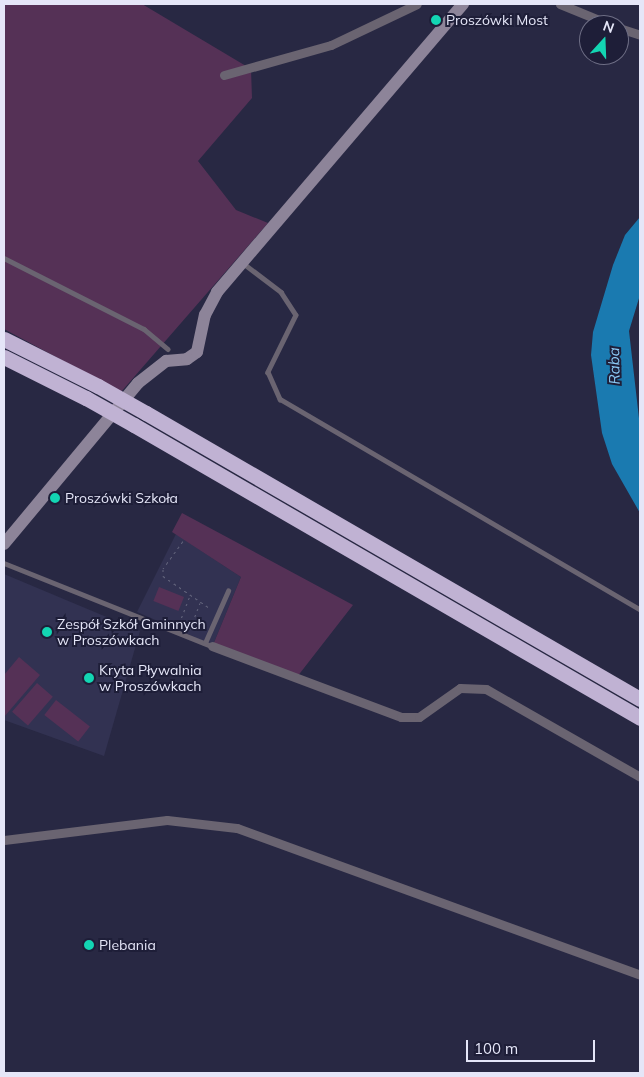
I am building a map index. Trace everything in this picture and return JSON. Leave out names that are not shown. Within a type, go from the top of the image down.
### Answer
[{"type":"highway","points":[[4,339],[98,386],[146,413],[640,699]]},
{"type":"highway","points":[[4,357],[86,398],[134,425],[640,718]]},
{"type":"main road","points":[[4,544],[138,383],[166,361],[187,359],[197,352],[205,315],[243,263],[463,4]]},
{"type":"street","points":[[224,75],[331,45],[417,4]]},
{"type":"street","points":[[560,4],[587,15]]},
{"type":"street","points":[[209,645],[401,717],[419,717],[460,688],[486,689],[640,777]]},
{"type":"street","points":[[4,840],[167,820],[237,828],[640,975]]},
{"type":"lane","points":[[4,258],[144,329],[168,349]]},
{"type":"lane","points":[[243,263],[281,292],[296,315],[268,372],[280,399],[640,608]]},
{"type":"lane","points":[[4,563],[209,645],[219,612],[228,591]]},
{"type":"path","points":[[183,541],[163,569],[163,576],[200,602],[219,612]]},
{"type":"path","points":[[176,632],[190,595]]},
{"type":"path","points":[[187,636],[200,602]]},
{"type":"shaded area","points":[[4,4],[142,4],[251,69],[252,98],[198,161],[236,210],[268,223],[121,392],[4,329]]},
{"type":"shaded area","points":[[182,513],[353,605],[297,677],[213,645],[241,577],[172,532]]},
{"type":"shaded area","points":[[176,534],[241,577],[213,645],[137,612]]},
{"type":"shaded area","points":[[4,574],[140,631],[104,756],[4,720]]},
{"type":"shaded area","points":[[159,587],[184,597],[178,611],[153,601]]},
{"type":"shaded area","points":[[19,657],[40,675],[4,717],[4,675]]},
{"type":"shaded area","points":[[37,683],[53,697],[28,725],[12,712]]},
{"type":"shaded area","points":[[56,700],[90,726],[78,741],[44,715]]},
{"type":"water","name":"Raba","points":[[640,217],[640,295],[629,331],[640,427],[640,513],[612,464],[602,433],[591,355],[593,332],[613,265],[625,235]]},
{"type":"place","name":"Proszówki Most","points":[[436,20]]},
{"type":"place","name":"Proszówki Szkoła","points":[[55,498]]},
{"type":"place","name":"Zespół Szkół Gminnych w Proszówkach","points":[[47,632]]},
{"type":"place","name":"Kryta Pływalnia w Proszówkach","points":[[89,678]]},
{"type":"place","name":"Plebania","points":[[89,945]]}]
